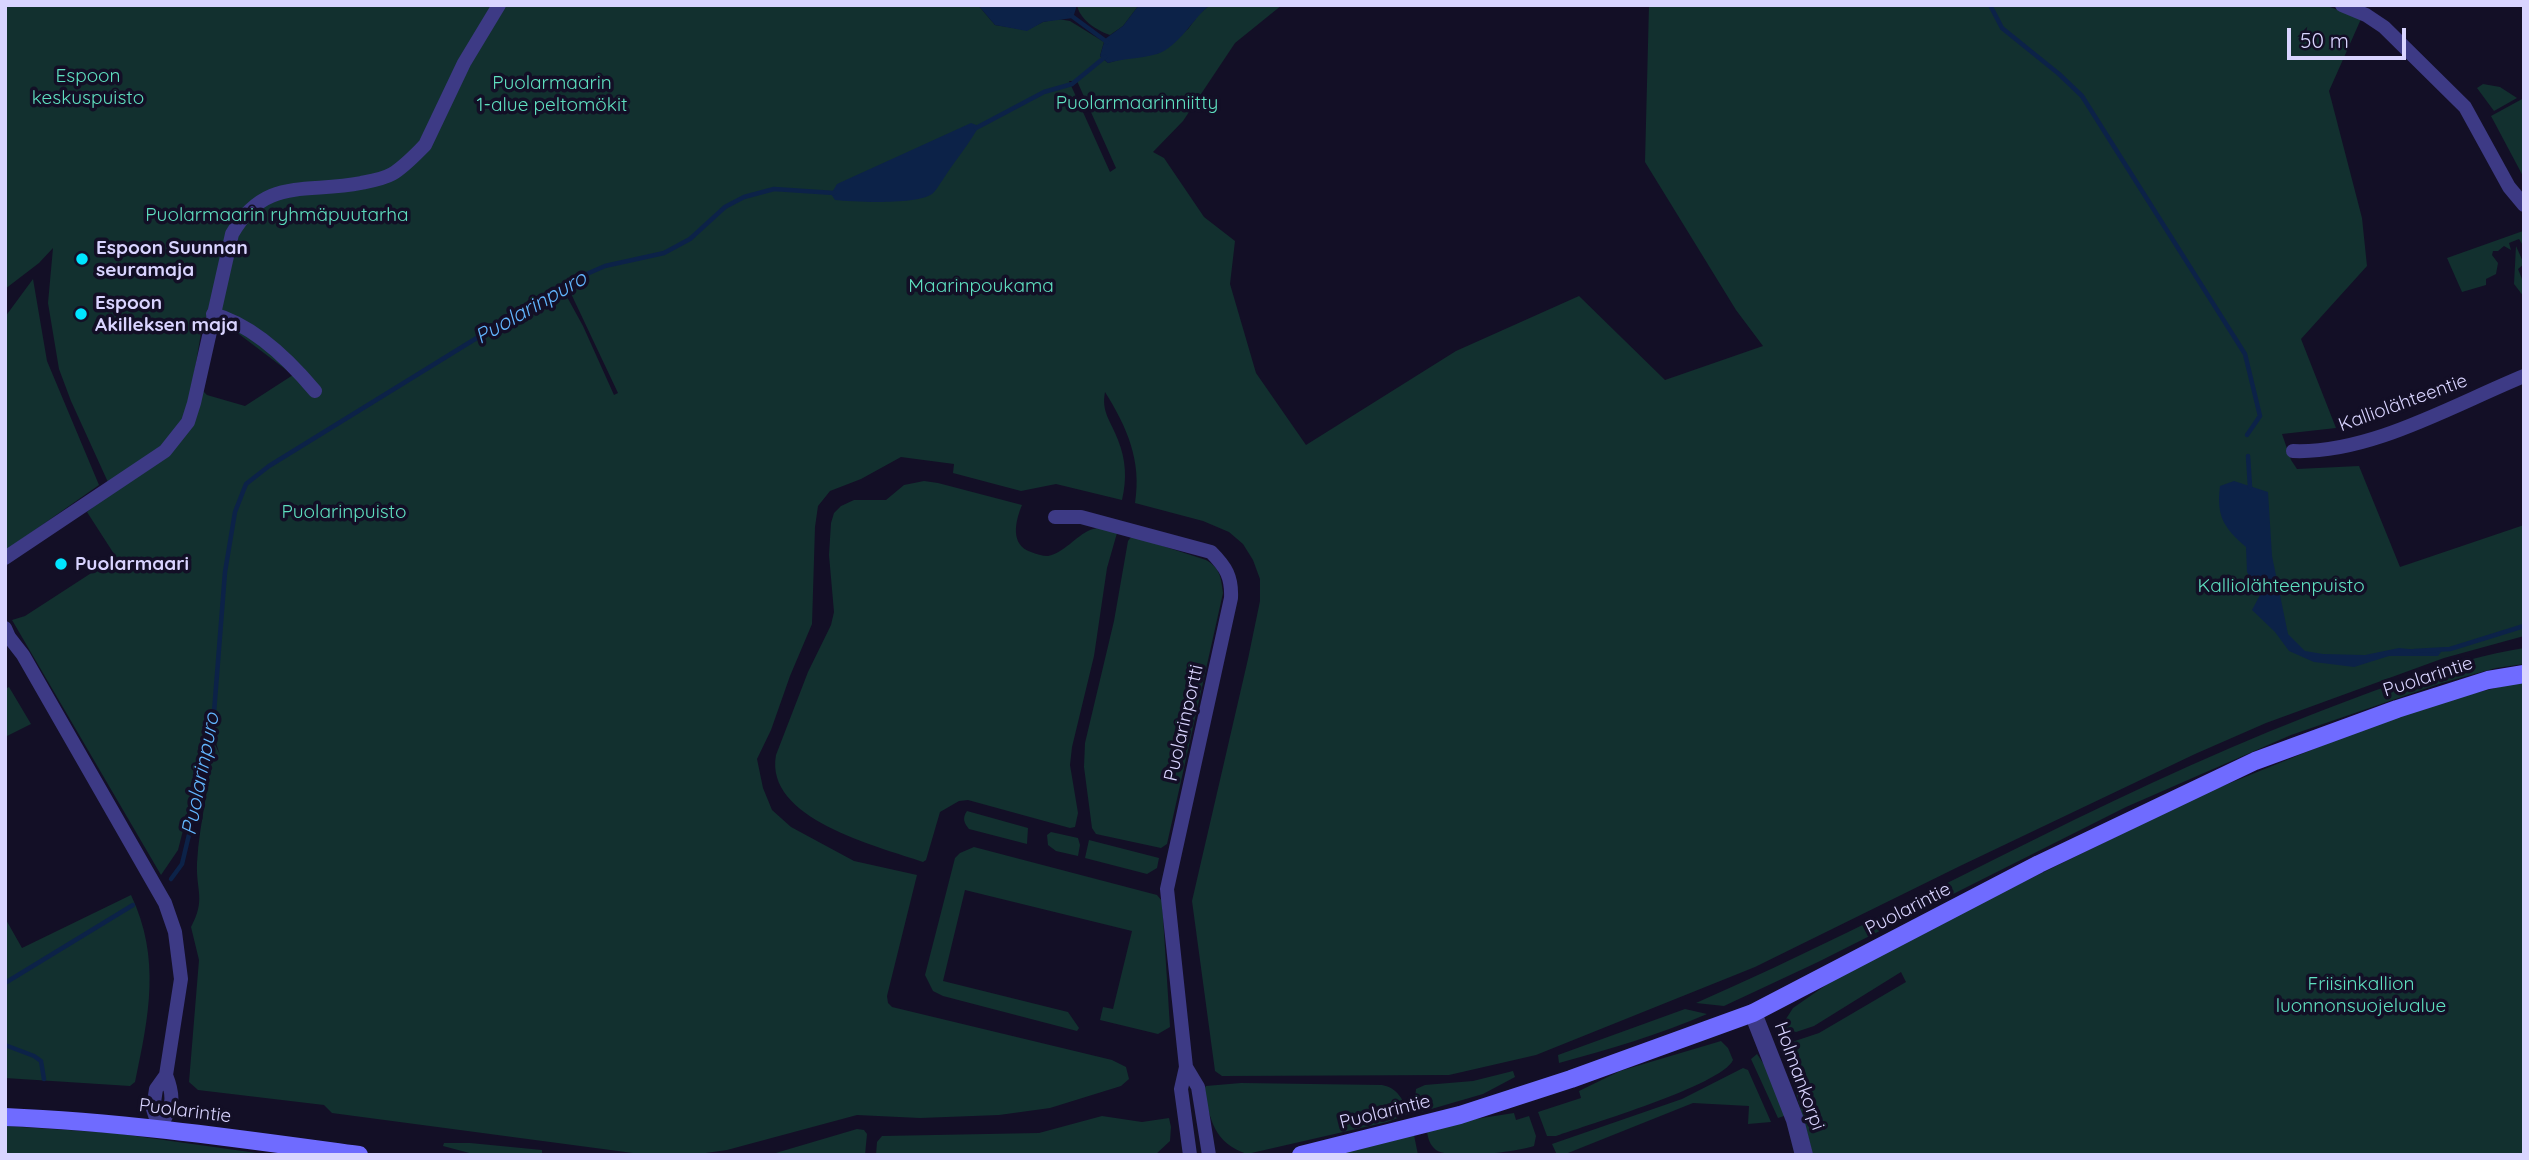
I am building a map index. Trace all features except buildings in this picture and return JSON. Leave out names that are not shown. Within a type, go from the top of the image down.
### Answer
[{"type":"main road","name":"Puolarintie","points":[[1301,1155],[1460,1115],[1571,1079],[1753,1013],[2039,864],[2255,761],[2410,705],[2488,680],[2524,674]]},
{"type":"main road","name":"Puolarintie","points":[[5,1117],[81,1120],[159,1128],[359,1155]]},
{"type":"street","points":[[5,558],[165,451],[188,422],[232,234],[242,217],[256,202],[288,190],[349,185],[392,174],[425,145],[464,63],[499,5]]},
{"type":"street","points":[[2342,5],[2366,15],[2384,27],[2465,107],[2509,187],[2524,205]]},
{"type":"street","points":[[213,314],[228,318],[252,333],[292,364],[315,391]]},
{"type":"street","name":"Kalliolähteentie","points":[[2293,451],[2310,452],[2367,440],[2524,376]]},
{"type":"street","name":"Puolarinportti","points":[[1055,517],[1081,517],[1211,552],[1226,566],[1232,583],[1231,598],[1167,889],[1186,1067],[1181,1089],[1190,1155]]},
{"type":"street","points":[[6,634],[23,655],[169,913],[177,944],[181,979],[166,1074],[173,1091],[170,1112],[159,1128]]},
{"type":"street","name":"Holmankorpi","points":[[1753,1013],[1795,1120],[1804,1155]]},
{"type":"street","name":"Puolarinportti","points":[[1186,1067],[1198,1087],[1209,1155]]},
{"type":"green space","points":[[5,5],[978,5],[995,25],[1027,30],[1043,22],[1058,19],[1070,21],[1104,42],[1100,56],[1108,63],[1159,53],[1188,29],[1210,5],[1282,5],[1235,43],[1183,121],[1153,152],[1164,158],[1204,217],[1235,241],[1230,284],[1256,373],[1306,445],[1456,351],[1579,296],[1665,380],[1763,346],[1736,310],[1645,162],[1649,5],[2325,5],[2361,19],[2329,91],[2362,218],[2367,266],[2301,339],[2336,428],[2282,434],[2297,469],[2359,466],[2400,567],[2524,525],[2524,636],[2444,658],[2266,723],[1960,866],[1755,967],[1536,1055],[1449,1075],[1222,1076],[1215,1071],[1192,901],[1248,659],[1260,601],[1260,579],[1243,544],[1229,532],[1203,521],[1135,503],[1136,473],[1131,445],[1105,392],[1106,411],[1121,447],[1124,462],[1125,485],[1122,500],[1056,484],[1021,491],[953,473],[954,464],[901,457],[861,479],[830,491],[818,506],[815,527],[812,624],[757,759],[763,788],[772,810],[791,827],[854,861],[917,875],[887,996],[892,1007],[1112,1060],[1126,1067],[1129,1079],[1121,1086],[1050,1108],[999,1115],[920,1118],[857,1115],[727,1150],[691,1155],[648,1155],[332,1113],[324,1105],[198,1090],[189,1082],[199,960],[191,927],[199,902],[198,847],[212,738],[220,755],[211,728],[178,850],[161,875],[12,620],[25,616],[116,557],[87,512],[112,491],[59,369],[48,303],[53,248],[39,263],[5,289]],"holes":[[[1069,81],[1077,81],[1116,168],[1110,172]],[[566,283],[618,393],[614,395],[583,326],[561,286]],[[203,321],[227,325],[293,375],[245,406],[207,395],[193,381]]]},
{"type":"green space","points":[[1077,5],[1139,5],[1123,26],[1110,35],[1089,24]]},
{"type":"green space","points":[[2483,84],[2500,87],[2517,98],[2494,111],[2477,88]]},
{"type":"green space","points":[[2524,98],[2524,178],[2491,116]]},
{"type":"green space","points":[[2523,231],[2524,247],[2519,239],[2509,243],[2511,250],[2504,246],[2493,251],[2492,255],[2498,263],[2496,274],[2486,279],[2486,285],[2462,292],[2447,258]]},
{"type":"green space","points":[[2516,246],[2524,264],[2518,269],[2524,284],[2524,297],[2514,284]]},
{"type":"green space","points":[[33,279],[47,361],[99,485],[5,551],[5,317]]},
{"type":"green space","points":[[924,481],[1022,505],[1016,525],[1017,539],[1024,549],[1039,555],[1054,554],[1094,529],[1117,533],[1107,568],[1094,656],[1072,747],[1070,765],[1078,813],[1075,827],[1070,828],[968,800],[959,801],[940,812],[926,860],[923,862],[853,838],[805,813],[787,796],[777,777],[776,755],[808,672],[831,625],[834,612],[829,555],[834,513],[854,500],[886,500],[904,485]]},
{"type":"green space","points":[[1132,536],[1206,560],[1219,574],[1223,593],[1167,844],[1161,848],[1096,834],[1092,828],[1084,767],[1085,743],[1114,621],[1128,541]]},
{"type":"green space","points":[[2524,648],[2524,664],[2496,668],[2442,683],[2291,735],[2126,807],[1818,962],[1724,1006],[1696,1003],[1849,932],[2076,819],[2230,748],[2414,677],[2469,660]]},
{"type":"green space","name":"Friisinkallion luonnonsuojelualue","points":[[2524,681],[2524,1155],[1813,1155],[1783,1045],[1819,1033],[1906,982],[1901,972],[1814,1026],[1796,1032],[1783,1028],[1793,1008],[1826,985],[1891,947],[2203,794],[2331,742],[2443,701]]},
{"type":"green space","points":[[9,687],[31,724],[5,737],[5,689]]},
{"type":"green space","points":[[967,811],[1028,828],[1027,844],[969,829],[964,820]]},
{"type":"green space","points":[[1051,832],[1078,838],[1078,856],[1056,851],[1048,845],[1047,835]]},
{"type":"green space","points":[[1089,840],[1159,858],[1157,868],[1147,874],[1085,858]]},
{"type":"green space","points":[[974,847],[1157,895],[1162,901],[1170,1027],[1158,1034],[1100,1020],[1103,1007],[1113,1009],[1132,931],[965,890],[943,981],[1068,1012],[1079,1028],[1077,1031],[943,996],[933,991],[925,975],[955,858]]},
{"type":"green space","points":[[131,895],[146,942],[150,987],[135,1082],[130,1086],[5,1078],[5,918],[22,948]]},
{"type":"green space","points":[[1685,1009],[1707,1014],[1652,1035],[1559,1063],[1558,1055]]},
{"type":"green space","points":[[1721,1041],[1728,1048],[1733,1060],[1724,1070],[1705,1081],[1623,1114],[1556,1136],[1547,1136],[1538,1112],[1581,1098],[1579,1091],[1620,1071]]},
{"type":"green space","points":[[1757,1054],[1769,1072],[1787,1115],[1778,1118],[1751,1059]]},
{"type":"green space","points":[[1743,1068],[1748,1070],[1771,1122],[1748,1124],[1749,1106],[1693,1103],[1563,1155],[1557,1155],[1552,1144],[1682,1099]]},
{"type":"green space","points":[[1513,1071],[1515,1077],[1483,1094],[1421,1112],[1415,1099],[1416,1089],[1425,1085],[1473,1081]]},
{"type":"green space","points":[[1241,1083],[1382,1085],[1396,1092],[1409,1114],[1387,1122],[1247,1154],[1227,1144],[1220,1137],[1209,1111],[1204,1089],[1206,1086]]},
{"type":"green space","points":[[1514,1113],[1516,1120],[1529,1116],[1536,1136],[1534,1146],[1499,1153],[1469,1155],[1436,1150],[1429,1139],[1427,1131],[1456,1122]]},
{"type":"green space","points":[[1102,1116],[1142,1122],[1169,1118],[1170,1141],[1155,1155],[876,1155],[877,1142],[882,1136],[1039,1133]]},
{"type":"green space","points":[[5,1126],[114,1133],[271,1155],[5,1155]]},
{"type":"green space","points":[[857,1129],[864,1130],[867,1134],[865,1155],[769,1155]]},
{"type":"green space","points":[[1414,1135],[1418,1155],[1334,1155]]},
{"type":"green space","points":[[444,1143],[542,1150],[542,1155],[477,1155],[443,1146]]},
{"type":"water","points":[[978,5],[1077,5],[1073,18],[1043,22],[1027,31],[995,25]]},
{"type":"water","points":[[1139,5],[1210,5],[1179,39],[1165,50],[1151,56],[1108,63],[1100,56],[1105,39],[1123,26]]},
{"type":"water","points":[[971,123],[979,126],[932,194],[913,200],[871,202],[835,200],[831,194],[837,184]]},
{"type":"water","points":[[2234,481],[2268,492],[2272,556],[2288,634],[2305,651],[2365,655],[2399,648],[2441,652],[2438,656],[2389,656],[2354,667],[2314,662],[2289,651],[2275,632],[2252,610],[2260,595],[2247,572],[2246,547],[2223,521],[2219,506],[2220,486]]},
{"type":"waterway","points":[[1990,5],[2002,28],[2082,96],[2245,354],[2260,416],[2247,435]]},
{"type":"waterway","points":[[1069,14],[1107,42]]},
{"type":"waterway","name":"Puolarinpuro","points":[[976,128],[1044,92],[1072,84],[1105,57]]},
{"type":"waterway","name":"Puolarinpuro","points":[[171,879],[182,864],[212,738],[225,572],[235,512],[246,484],[269,466],[566,283],[605,266],[664,253],[690,239],[725,207],[744,197],[774,189],[834,193]]},
{"type":"waterway","points":[[2248,456],[2250,487]]},
{"type":"waterway","points":[[2414,651],[2450,649],[2524,626]]},
{"type":"waterway","name":"Puolarinpuro","points":[[5,983],[133,905]]},
{"type":"waterway","points":[[5,1045],[41,1061],[44,1079]]},
{"type":"place","name":"Espoon Suunnan seuramaja","points":[[82,259]]},
{"type":"place","name":"Espoon Akilleksen maja","points":[[81,314]]},
{"type":"place","name":"Puolarmaari","points":[[61,564]]},
{"type":"park label","name":"Espoon keskuspuisto","points":[[88,87]]},
{"type":"park label","name":"Puolarmaarin 1-alue peltomökit","points":[[552,94]]},
{"type":"park label","name":"Puolarmaarinniitty","points":[[1137,103]]},
{"type":"park label","name":"Puolarmaarin ryhmäpuutarha","points":[[277,215]]},
{"type":"park label","name":"Maarinpoukama","points":[[981,286]]},
{"type":"park label","name":"Puolarinpuisto","points":[[344,512]]},
{"type":"park label","name":"Kalliolähteenpuisto","points":[[2281,586]]}]
